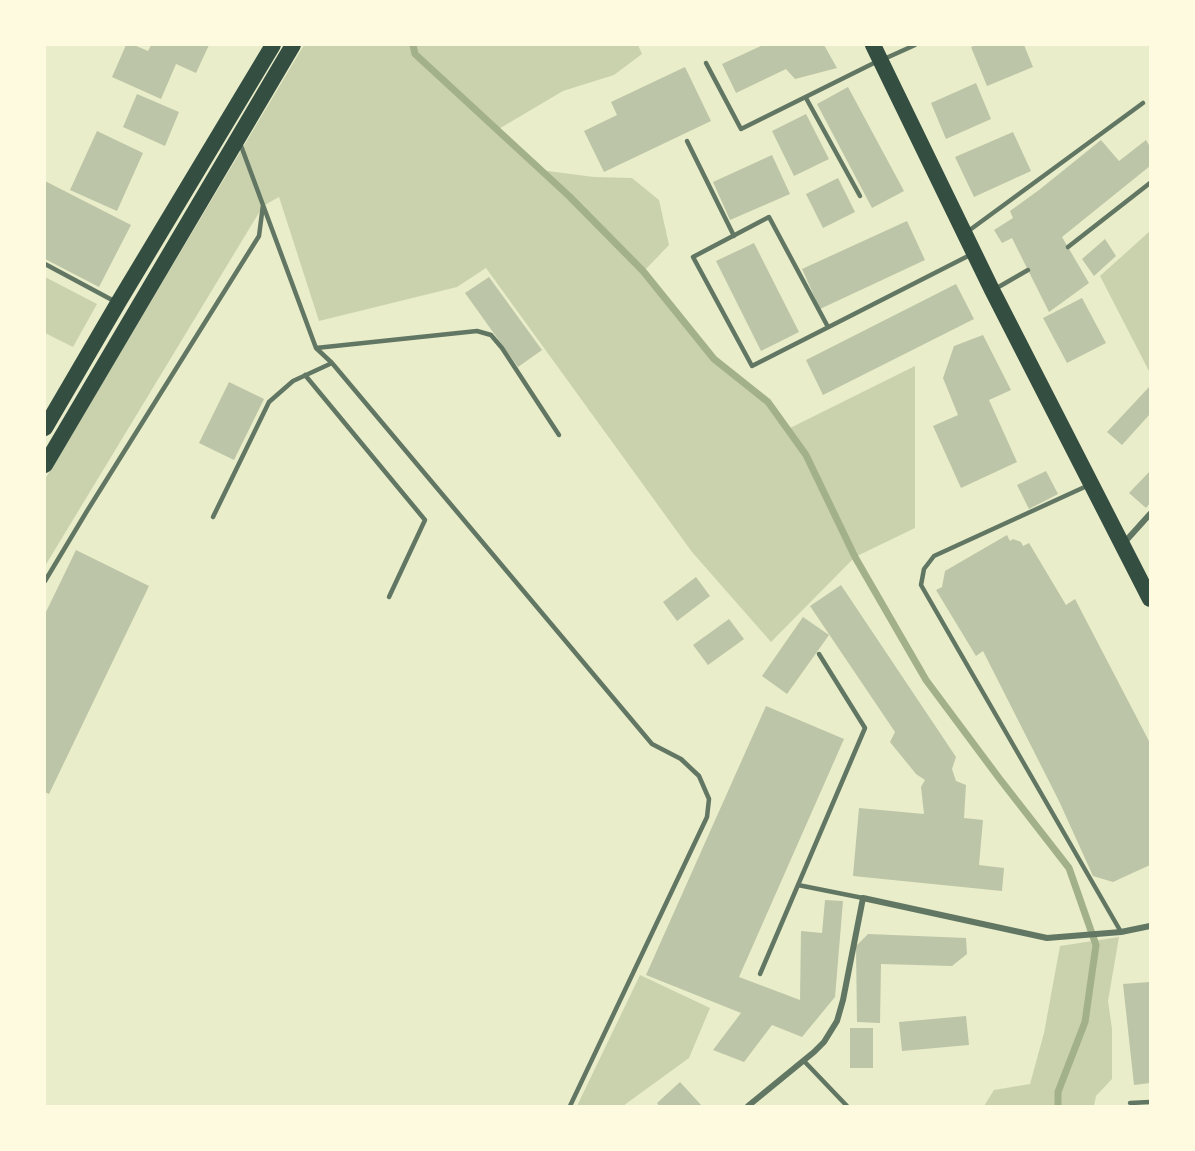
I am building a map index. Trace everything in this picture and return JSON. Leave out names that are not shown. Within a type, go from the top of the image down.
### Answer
[{"type":"highway","points":[[48,418],[273,45]]},
{"type":"highway","points":[[45,465],[292,45]]},
{"type":"highway","points":[[877,53],[992,290],[1150,599]]},
{"type":"street","points":[[1122,544],[1150,514]]},
{"type":"street","points":[[748,1106],[804,1061],[824,1041],[837,1021],[863,898],[1047,938],[1121,932],[1150,926]]},
{"type":"lane","points":[[706,63],[741,129],[806,98],[877,53],[915,45]]},
{"type":"lane","points":[[806,98],[860,196]]},
{"type":"lane","points":[[965,233],[1143,103]]},
{"type":"lane","points":[[237,136],[316,348],[332,363],[652,744],[681,759],[699,776],[709,799],[707,817],[570,1106]]},
{"type":"lane","points":[[687,141],[734,236]]},
{"type":"lane","points":[[1068,246],[1150,183]]},
{"type":"lane","points":[[45,581],[259,236],[263,206]]},
{"type":"lane","points":[[828,327],[769,217],[693,257],[752,366],[974,253]]},
{"type":"lane","points":[[45,264],[118,303]]},
{"type":"lane","points":[[992,290],[1028,270]]},
{"type":"lane","points":[[316,348],[477,331],[491,335],[559,435]]},
{"type":"lane","points":[[213,517],[268,402],[293,381],[332,363]]},
{"type":"lane","points":[[305,375],[425,520],[389,597]]},
{"type":"lane","points":[[1091,483],[934,556],[924,569],[921,585],[1121,932]]},
{"type":"lane","points":[[760,974],[865,728],[819,654]]},
{"type":"lane","points":[[798,885],[863,898]]},
{"type":"lane","points":[[804,1061],[847,1106]]},
{"type":"lane","points":[[1130,1103],[1150,1102]]},
{"type":"green space","points":[[304,45],[638,45],[642,54],[614,75],[563,91],[497,130],[540,170],[594,177],[632,178],[659,200],[669,245],[643,272],[714,359],[768,402],[788,429],[915,366],[915,528],[855,557],[771,642],[692,552],[486,268],[457,287],[319,321],[279,197],[263,206],[45,566],[45,479]]},
{"type":"green space","points":[[1150,231],[1150,373],[1100,276]]},
{"type":"green space","points":[[45,277],[97,304],[73,347],[45,333]]},
{"type":"green space","points":[[1119,937],[1108,1001],[1112,1029],[1112,1079],[1096,1096],[1094,1106],[984,1106],[994,1090],[1030,1084],[1044,1033],[1060,946]]},
{"type":"green space","points":[[640,975],[710,1008],[689,1058],[623,1106],[577,1106]]},
{"type":"building","points":[[126,45],[134,45],[148,51],[151,45],[209,45],[196,73],[176,64],[161,99],[112,77]]},
{"type":"building","points":[[763,45],[824,45],[837,68],[795,79],[786,69],[736,93],[722,64]]},
{"type":"building","points":[[976,45],[1024,45],[1033,67],[987,86],[971,47]]},
{"type":"building","points":[[685,67],[711,121],[604,172],[584,131],[617,115],[611,102]]},
{"type":"building","points":[[976,83],[991,119],[946,139],[931,103]]},
{"type":"building","points":[[848,87],[904,191],[872,208],[817,104]]},
{"type":"building","points":[[137,94],[179,112],[165,146],[123,127]]},
{"type":"building","points":[[806,114],[829,159],[794,176],[772,131]]},
{"type":"building","points":[[97,131],[143,153],[117,211],[70,190]]},
{"type":"building","points":[[1013,132],[1031,171],[974,197],[955,157]]},
{"type":"building","points":[[1101,140],[1119,161],[1146,140],[1150,147],[1150,166],[1062,237],[1089,283],[1049,312],[1012,238],[1002,243],[994,230],[1013,218],[1010,211]]},
{"type":"building","points":[[772,155],[790,194],[730,220],[713,182]]},
{"type":"building","points":[[838,178],[855,212],[823,228],[806,194]]},
{"type":"building","points":[[45,181],[131,225],[99,287],[45,259]]},
{"type":"building","points":[[907,221],[925,260],[820,309],[802,269]]},
{"type":"building","points":[[1105,239],[1116,256],[1094,276],[1082,259]]},
{"type":"building","points":[[754,243],[799,332],[761,351],[716,261]]},
{"type":"building","points":[[489,277],[542,350],[518,367],[465,293]]},
{"type":"building","points":[[956,284],[974,319],[823,395],[806,360]]},
{"type":"building","points":[[1082,298],[1106,343],[1067,363],[1043,318]]},
{"type":"building","points":[[983,335],[1011,390],[989,400],[1017,462],[961,488],[933,426],[958,415],[943,378],[954,346]]},
{"type":"building","points":[[229,382],[264,399],[234,460],[199,443]]},
{"type":"building","points":[[1150,386],[1150,414],[1122,445],[1107,432]]},
{"type":"building","points":[[1046,471],[1058,494],[1029,509],[1017,485]]},
{"type":"building","points":[[1150,471],[1150,503],[1146,508],[1129,493]]},
{"type":"building","points":[[1007,535],[1010,541],[1013,539],[1021,542],[1023,546],[1029,543],[1066,605],[1075,599],[1150,743],[1150,865],[1113,882],[1093,876],[1059,801],[983,651],[976,656],[936,590],[942,587],[945,571]]},
{"type":"building","points":[[76,550],[149,586],[49,794],[45,792],[45,614]]},
{"type":"building","points":[[696,577],[710,596],[677,621],[663,602]]},
{"type":"building","points":[[841,585],[956,757],[952,769],[956,781],[966,785],[964,818],[983,820],[979,865],[1004,868],[1002,891],[853,876],[859,808],[924,814],[921,787],[925,780],[916,774],[890,742],[895,732],[810,606]]},
{"type":"building","points":[[803,617],[829,635],[787,694],[762,676]]},
{"type":"building","points":[[729,619],[744,639],[708,665],[693,645]]},
{"type":"building","points":[[766,706],[844,739],[739,977],[800,1000],[801,931],[822,933],[825,900],[843,901],[835,997],[802,1037],[772,1025],[744,1062],[713,1050],[741,1013],[646,975]]},
{"type":"building","points":[[868,934],[966,938],[967,954],[952,966],[881,964],[880,1023],[857,1022],[856,946]]},
{"type":"building","points":[[1150,982],[1150,1083],[1134,1085],[1123,984]]},
{"type":"building","points":[[966,1016],[969,1045],[902,1051],[899,1022]]},
{"type":"building","points":[[850,1028],[873,1028],[873,1068],[850,1068]]},
{"type":"building","points":[[680,1082],[702,1106],[659,1106],[657,1103]]},
{"type":"waterway","points":[[413,45],[415,54],[569,196],[643,271],[714,359],[768,402],[806,455],[855,557],[926,680],[1069,868],[1096,945],[1085,1022],[1058,1092],[1058,1106]]}]
